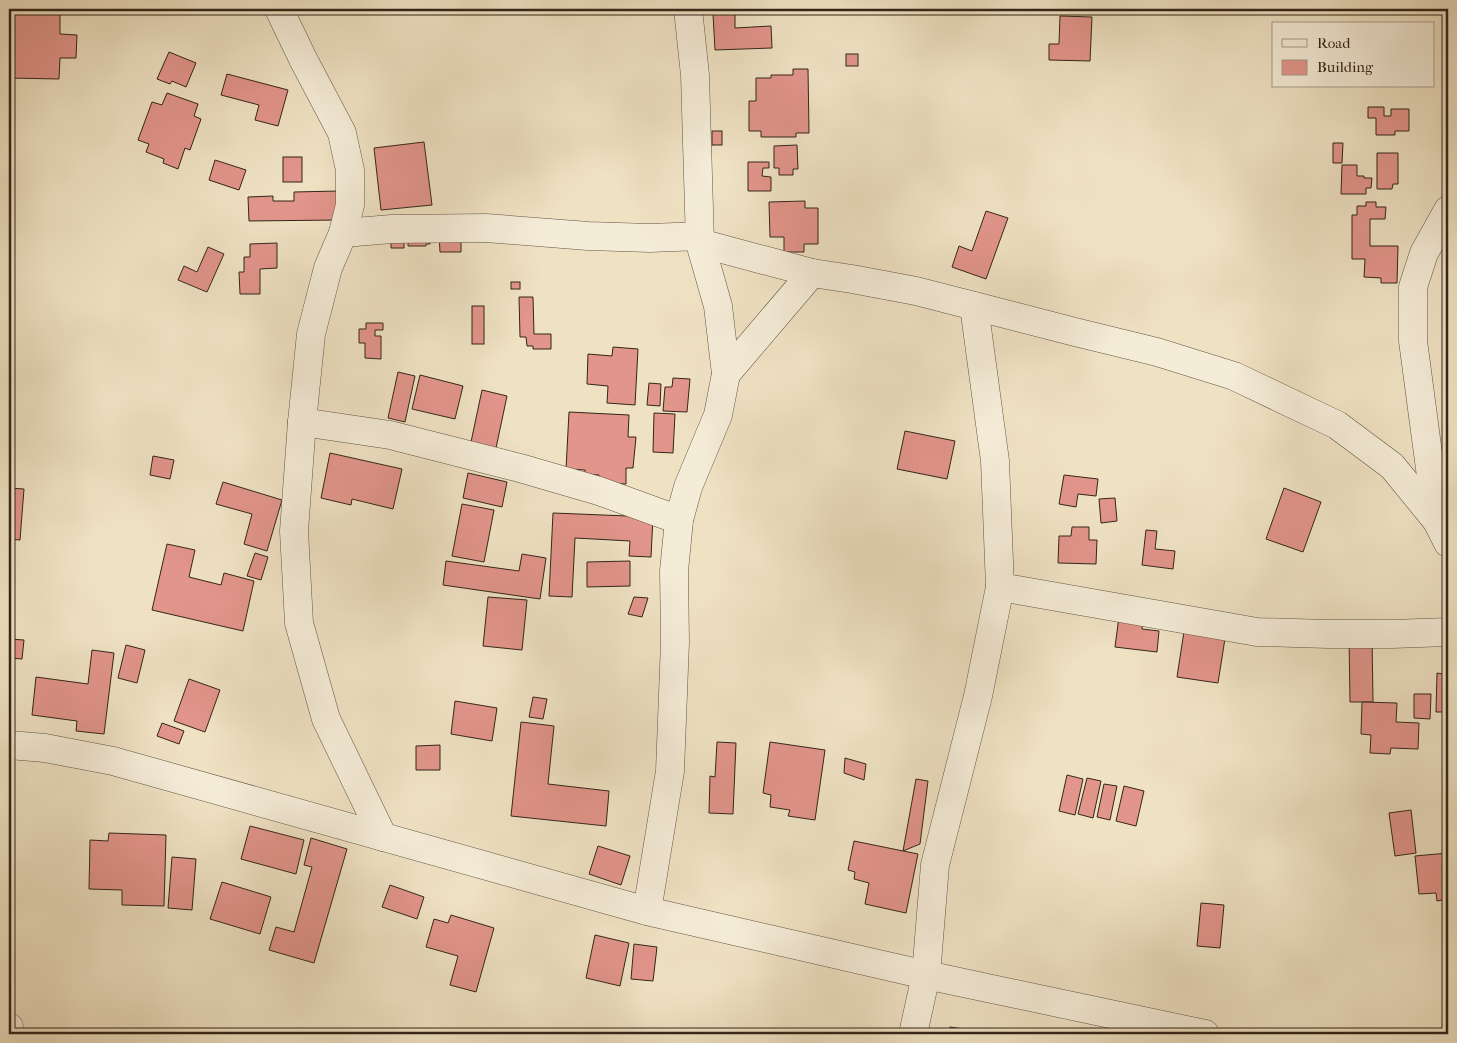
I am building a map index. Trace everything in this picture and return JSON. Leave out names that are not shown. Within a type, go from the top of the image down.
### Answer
[{"type":"street","points":[[279,9],[342,133],[350,170],[350,205],[343,233],[328,268],[311,334],[294,531],[299,623],[326,719],[383,837]]},
{"type":"street","points":[[647,911],[670,771],[675,642],[674,571],[679,520],[688,487],[718,416],[726,374],[718,306],[700,240],[696,75],[688,9]]},
{"type":"street","points":[[1443,532],[1413,341],[1413,287],[1424,253],[1448,210]]},
{"type":"street","points":[[343,233],[392,229],[486,228],[597,236],[700,240],[812,273],[916,291],[1157,352],[1234,376],[1337,425],[1392,466],[1443,532]]},
{"type":"street","points":[[726,374],[812,273]]},
{"type":"street","points":[[913,1034],[926,975],[935,865],[978,696],[1000,587],[995,461],[974,306]]},
{"type":"street","points":[[302,422],[390,435],[520,468],[599,491],[679,520]]},
{"type":"street","points":[[1000,587],[1257,632],[1392,634],[1448,632]]},
{"type":"street","points":[[9,745],[45,748],[113,760],[647,911],[926,975],[1205,1034]]},
{"type":"street","points":[[9,1027],[9,1034]]},
{"type":"building","points":[[9,9],[60,11],[60,34],[77,35],[76,58],[60,58],[59,79],[9,78]]},
{"type":"building","points":[[713,14],[735,14],[735,28],[771,26],[772,48],[715,50]]},
{"type":"building","points":[[1060,16],[1092,17],[1090,61],[1049,60],[1049,44],[1059,44]]},
{"type":"building","points":[[169,52],[196,63],[186,87],[172,81],[170,84],[157,79]]},
{"type":"building","points":[[846,54],[858,54],[858,66],[846,66]]},
{"type":"building","points":[[793,69],[808,69],[809,133],[796,133],[796,137],[761,137],[761,131],[749,131],[749,101],[756,101],[756,78],[771,78],[771,75],[793,75]]},
{"type":"building","points":[[227,74],[288,90],[278,126],[255,120],[259,105],[221,95]]},
{"type":"building","points":[[167,93],[198,104],[194,116],[201,119],[190,150],[185,148],[178,169],[163,163],[164,159],[146,152],[149,144],[138,140],[152,102],[162,105]]},
{"type":"building","points":[[1368,107],[1384,107],[1384,116],[1391,116],[1391,109],[1409,109],[1409,131],[1395,131],[1395,135],[1376,135],[1376,118],[1368,118]]},
{"type":"building","points":[[712,131],[722,131],[722,145],[712,145]]},
{"type":"building","points":[[424,142],[432,205],[381,210],[374,148]]},
{"type":"building","points":[[1333,143],[1343,143],[1342,163],[1333,163]]},
{"type":"building","points":[[797,145],[798,169],[793,169],[793,175],[779,175],[779,168],[774,168],[774,146]]},
{"type":"building","points":[[1377,153],[1398,153],[1398,184],[1393,184],[1392,189],[1377,189]]},
{"type":"building","points":[[283,157],[302,157],[302,182],[283,182]]},
{"type":"building","points":[[215,160],[246,170],[239,190],[209,180]]},
{"type":"building","points":[[748,162],[769,162],[769,168],[763,168],[762,176],[771,177],[771,191],[748,191]]},
{"type":"building","points":[[1342,165],[1357,165],[1357,176],[1372,178],[1371,188],[1366,188],[1366,194],[1341,194]]},
{"type":"building","points":[[339,191],[339,220],[249,221],[248,197],[273,196],[273,201],[294,201],[294,192]]},
{"type":"building","points":[[805,201],[805,208],[818,208],[818,244],[804,244],[804,252],[784,252],[784,237],[770,237],[769,202]]},
{"type":"building","points":[[1366,202],[1376,202],[1376,207],[1386,207],[1385,219],[1370,219],[1370,246],[1398,246],[1397,283],[1381,283],[1381,278],[1364,277],[1365,259],[1352,259],[1352,215],[1357,215],[1357,206],[1366,206]]},
{"type":"building","points":[[986,211],[1008,218],[986,279],[952,267],[959,246],[972,251]]},
{"type":"building","points":[[430,232],[430,244],[426,244],[426,246],[408,246],[408,242],[404,242],[404,248],[391,248],[391,236]]},
{"type":"building","points":[[439,234],[461,238],[461,252],[440,252]]},
{"type":"building","points":[[277,243],[277,268],[260,269],[260,294],[240,294],[239,272],[244,272],[244,257],[250,257],[250,244]]},
{"type":"building","points":[[208,247],[224,254],[207,292],[178,280],[184,266],[197,272]]},
{"type":"building","points":[[511,282],[520,282],[520,289],[511,289]]},
{"type":"building","points":[[519,297],[533,297],[534,334],[551,334],[551,349],[533,349],[533,346],[527,346],[526,337],[520,337]]},
{"type":"building","points":[[472,306],[484,306],[484,344],[472,344]]},
{"type":"building","points":[[366,323],[383,323],[383,330],[375,330],[375,336],[381,336],[381,359],[365,358],[365,343],[359,343],[359,329],[366,329]]},
{"type":"building","points":[[613,347],[638,349],[635,405],[607,403],[608,386],[587,384],[588,354],[612,356]]},
{"type":"building","points":[[398,372],[415,376],[405,422],[388,418]]},
{"type":"building","points":[[420,375],[463,386],[455,419],[412,409]]},
{"type":"building","points":[[673,378],[690,379],[687,412],[663,411],[665,387],[672,387]]},
{"type":"building","points":[[649,383],[661,384],[660,406],[647,405]]},
{"type":"building","points":[[482,390],[507,396],[496,448],[471,442]]},
{"type":"building","points":[[569,412],[629,415],[628,437],[636,437],[633,468],[626,468],[626,484],[598,483],[599,475],[585,474],[585,470],[566,469]]},
{"type":"building","points":[[654,413],[675,414],[673,453],[653,452]]},
{"type":"building","points":[[905,431],[955,441],[947,479],[897,469]]},
{"type":"building","points":[[330,453],[402,469],[393,509],[352,499],[351,505],[321,498]]},
{"type":"building","points":[[153,456],[174,460],[170,479],[150,475]]},
{"type":"building","points":[[468,473],[507,482],[502,507],[463,498]]},
{"type":"building","points":[[1064,475],[1098,479],[1096,496],[1078,494],[1076,507],[1059,504]]},
{"type":"building","points":[[223,482],[282,500],[267,551],[244,544],[252,514],[216,504]]},
{"type":"building","points":[[9,488],[24,489],[20,540],[9,539]]},
{"type":"building","points":[[1284,488],[1321,502],[1303,552],[1266,539]]},
{"type":"building","points":[[1115,498],[1117,521],[1101,523],[1099,499]]},
{"type":"building","points":[[462,504],[494,510],[484,562],[452,556]]},
{"type":"building","points":[[553,513],[653,517],[651,557],[629,556],[630,541],[575,538],[572,597],[549,596]]},
{"type":"building","points":[[1072,527],[1089,527],[1089,540],[1097,540],[1096,564],[1058,563],[1059,536],[1071,536]]},
{"type":"building","points":[[1146,530],[1157,531],[1155,549],[1175,551],[1173,569],[1142,565]]},
{"type":"building","points":[[167,544],[195,550],[189,577],[221,585],[224,573],[254,581],[243,631],[152,610]]},
{"type":"building","points":[[255,553],[268,557],[261,580],[247,576]]},
{"type":"building","points":[[522,554],[546,558],[540,599],[443,585],[446,561],[519,571]]},
{"type":"building","points":[[630,561],[630,586],[587,587],[587,562]]},
{"type":"building","points":[[488,597],[527,600],[522,650],[483,646]]},
{"type":"building","points":[[634,597],[648,598],[642,617],[628,614]]},
{"type":"building","points":[[1120,609],[1143,612],[1142,629],[1159,631],[1157,652],[1115,647]]},
{"type":"building","points":[[1185,625],[1226,632],[1218,683],[1177,677]]},
{"type":"building","points":[[1349,638],[1372,638],[1373,702],[1350,702]]},
{"type":"building","points":[[9,639],[24,640],[22,659],[9,658]]},
{"type":"building","points":[[126,645],[145,650],[137,683],[118,678]]},
{"type":"building","points":[[92,650],[114,653],[104,734],[76,731],[77,721],[32,715],[36,677],[88,684]]},
{"type":"building","points":[[1443,657],[1448,658],[1448,724],[1444,724],[1444,712],[1436,712],[1437,673],[1443,674]]},
{"type":"building","points":[[189,679],[220,690],[205,732],[174,721]]},
{"type":"building","points":[[1414,694],[1431,694],[1430,719],[1414,718]]},
{"type":"building","points":[[533,697],[547,699],[543,719],[529,717]]},
{"type":"building","points":[[455,701],[497,708],[492,741],[451,734]]},
{"type":"building","points":[[1362,702],[1397,703],[1396,722],[1419,723],[1418,749],[1391,748],[1390,754],[1370,753],[1371,735],[1361,734]]},
{"type":"building","points":[[521,722],[554,726],[548,784],[609,791],[606,826],[511,816]]},
{"type":"building","points":[[162,723],[184,731],[179,744],[157,736]]},
{"type":"building","points":[[717,742],[736,743],[733,814],[709,813],[710,776],[715,777]]},
{"type":"building","points":[[770,742],[825,750],[815,820],[788,816],[790,810],[770,807],[771,795],[763,793]]},
{"type":"building","points":[[440,745],[440,770],[416,770],[416,746]]},
{"type":"building","points":[[845,758],[866,764],[864,780],[844,773]]},
{"type":"building","points":[[1067,775],[1083,779],[1075,815],[1059,811]]},
{"type":"building","points":[[1087,778],[1101,781],[1093,818],[1078,814]]},
{"type":"building","points":[[916,779],[928,781],[920,844],[903,851]]},
{"type":"building","points":[[1104,784],[1117,786],[1110,820],[1097,817]]},
{"type":"building","points":[[1124,786],[1144,791],[1136,826],[1116,821]]},
{"type":"building","points":[[1411,810],[1416,853],[1395,856],[1389,813]]},
{"type":"building","points":[[250,826],[304,840],[296,874],[241,859]]},
{"type":"building","points":[[109,833],[166,835],[164,906],[122,905],[122,890],[89,889],[90,840],[108,841]]},
{"type":"building","points":[[311,838],[347,849],[314,963],[269,950],[276,927],[294,932],[312,867],[304,865]]},
{"type":"building","points":[[854,841],[918,854],[906,913],[865,904],[869,883],[854,879],[855,872],[848,870]]},
{"type":"building","points":[[598,846],[630,856],[621,885],[589,874]]},
{"type":"building","points":[[1448,853],[1448,899],[1437,901],[1436,893],[1419,894],[1415,856]]},
{"type":"building","points":[[172,857],[196,859],[192,910],[168,908]]},
{"type":"building","points":[[222,882],[271,897],[260,934],[210,919]]},
{"type":"building","points":[[390,885],[424,897],[417,919],[382,907]]},
{"type":"building","points":[[1201,903],[1224,905],[1220,948],[1197,946]]},
{"type":"building","points":[[451,915],[494,928],[476,992],[450,985],[458,956],[426,947],[434,919],[448,923]]},
{"type":"building","points":[[595,935],[629,943],[620,986],[586,978]]},
{"type":"building","points":[[634,944],[657,947],[653,981],[631,979]]},
{"type":"building","points":[[1445,1018],[1448,1019],[1448,1034],[1440,1034]]},
{"type":"building","points":[[950,1027],[977,1031],[977,1034],[949,1034]]}]
